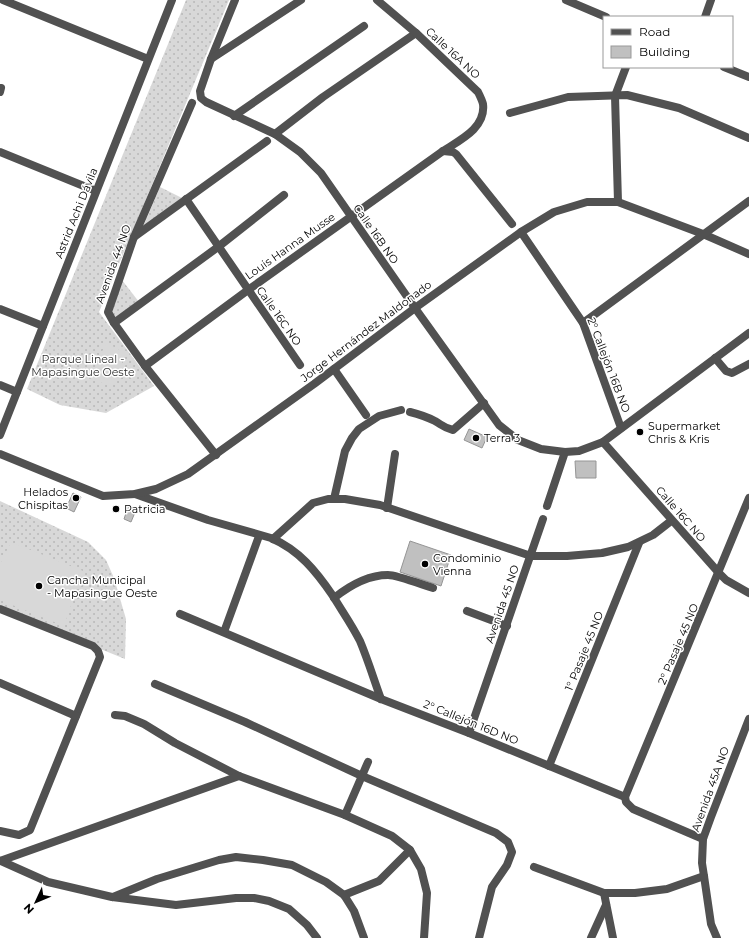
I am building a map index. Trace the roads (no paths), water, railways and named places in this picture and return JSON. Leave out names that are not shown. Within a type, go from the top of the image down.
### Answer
[{"type":"street","points":[[3,0],[148,59]]},
{"type":"street","name":"Astrid Achi Dávila","points":[[0,435],[172,0]]},
{"type":"street","points":[[210,59],[235,0]]},
{"type":"street","points":[[210,59],[301,0]]},
{"type":"street","name":"Calle 16A NO","points":[[377,0],[416,33],[478,92],[482,104],[482,119],[469,134]]},
{"type":"street","points":[[566,0],[604,16]]},
{"type":"street","points":[[705,16],[711,0]]},
{"type":"street","points":[[234,116],[364,26]]},
{"type":"street","points":[[275,134],[324,97],[416,33]]},
{"type":"street","name":"Calle 16B NO","points":[[210,59],[200,95],[206,102],[275,134],[300,152],[321,173],[499,425],[518,440],[541,449],[565,452],[579,450],[603,442],[749,332]]},
{"type":"street","points":[[618,202],[615,96],[626,68]]},
{"type":"street","points":[[726,68],[749,77]]},
{"type":"street","points":[[510,113],[568,97],[627,95],[679,108],[749,138]]},
{"type":"street","name":"Avenida 44 NO","points":[[192,103],[134,237],[108,312],[114,323],[145,366],[216,455]]},
{"type":"street","name":"Louis Hanna Musse","points":[[145,366],[248,290],[469,134]]},
{"type":"street","points":[[134,237],[266,141]]},
{"type":"street","points":[[443,151],[453,152],[456,154],[512,224]]},
{"type":"street","points":[[0,152],[96,191]]},
{"type":"street","points":[[114,323],[218,247],[284,195]]},
{"type":"street","name":"Calle 16C NO","points":[[186,199],[300,365]]},
{"type":"street","points":[[583,323],[749,201]]},
{"type":"street","name":"Jorge Hernández Maldonado","points":[[0,454],[104,496],[135,494],[156,489],[188,474],[216,455],[415,308],[521,232],[554,212],[587,202],[618,202],[703,234],[749,254]]},
{"type":"street","name":"2° Callejón 16B NO","points":[[521,232],[583,323],[621,428]]},
{"type":"street","points":[[0,309],[43,326]]},
{"type":"street","points":[[715,358],[726,371],[732,373],[749,364]]},
{"type":"street","points":[[334,369],[366,415]]},
{"type":"street","points":[[0,385],[17,392]]},
{"type":"street","points":[[410,412],[435,421],[443,428],[452,430],[484,403]]},
{"type":"street","points":[[334,499],[345,451],[359,429],[379,416],[401,410]]},
{"type":"street","name":"Calle 16C NO","points":[[603,442],[719,573],[726,580],[749,593]]},
{"type":"street","points":[[547,506],[565,452]]},
{"type":"street","points":[[388,508],[395,454]]},
{"type":"street","points":[[135,494],[208,520],[273,539],[297,553],[308,562],[317,572],[344,611],[360,641],[381,699]]},
{"type":"street","name":"2° Pasaje 45 NO","points":[[625,797],[749,498]]},
{"type":"street","points":[[273,539],[313,503],[320,500],[345,499],[388,508],[531,556],[543,519]]},
{"type":"street","name":"Avenida 45 NO","points":[[469,733],[531,556],[567,556],[628,547],[653,535],[672,521]]},
{"type":"street","points":[[224,632],[259,536]]},
{"type":"street","name":"1° Pasaje 45 NO","points":[[549,766],[638,543]]},
{"type":"street","points":[[334,598],[358,582],[374,577],[389,575],[433,588]]},
{"type":"street","points":[[0,608],[93,646],[98,651],[100,657],[30,830],[19,835],[0,831]]},
{"type":"street","points":[[467,611],[507,626]]},
{"type":"street","name":"2° Callejón 16D NO","points":[[180,614],[381,699],[469,733],[625,797],[626,802],[633,809],[704,839]]},
{"type":"street","points":[[0,683],[76,716]]},
{"type":"street","points":[[155,684],[246,722],[362,776],[496,833],[508,842],[512,852],[506,865],[492,887],[479,938]]},
{"type":"street","points":[[115,715],[125,716],[144,724],[175,743],[239,776],[345,815],[392,836],[410,850],[421,869],[427,893],[424,938]]},
{"type":"street","name":"Avenida 45A NO","points":[[717,938],[711,924],[702,863],[704,839],[710,817],[749,719]]},
{"type":"street","points":[[345,815],[368,762]]},
{"type":"street","points":[[0,861],[239,776]]},
{"type":"street","points":[[344,895],[379,881],[410,850]]},
{"type":"street","points":[[112,897],[157,880],[219,860],[236,857],[263,860],[292,865],[326,882],[344,895],[354,911],[364,938]]},
{"type":"street","points":[[0,861],[48,882],[112,897],[176,905],[236,898],[254,898],[269,901],[289,910],[307,925],[317,938]]},
{"type":"street","points":[[534,867],[604,893],[635,893],[667,889],[704,876]]},
{"type":"street","points":[[604,893],[613,938]]},
{"type":"street","points":[[590,938],[606,905]]},
{"type":"place","name":"Supermarket Chris & Kris","points":[[640,432]]},
{"type":"place","name":"Terra 3","points":[[476,438]]},
{"type":"place","name":"Helados Chispitas","points":[[76,498]]},
{"type":"place","name":"Patricia","points":[[116,509]]},
{"type":"place","name":"Condominio Vienna","points":[[425,564]]},
{"type":"place","name":"Cancha Municipal - Mapasingue Oeste","points":[[39,586]]},
{"type":"park label","name":"Parque Lineal - Mapasingue Oeste","points":[[83,365]]}]
